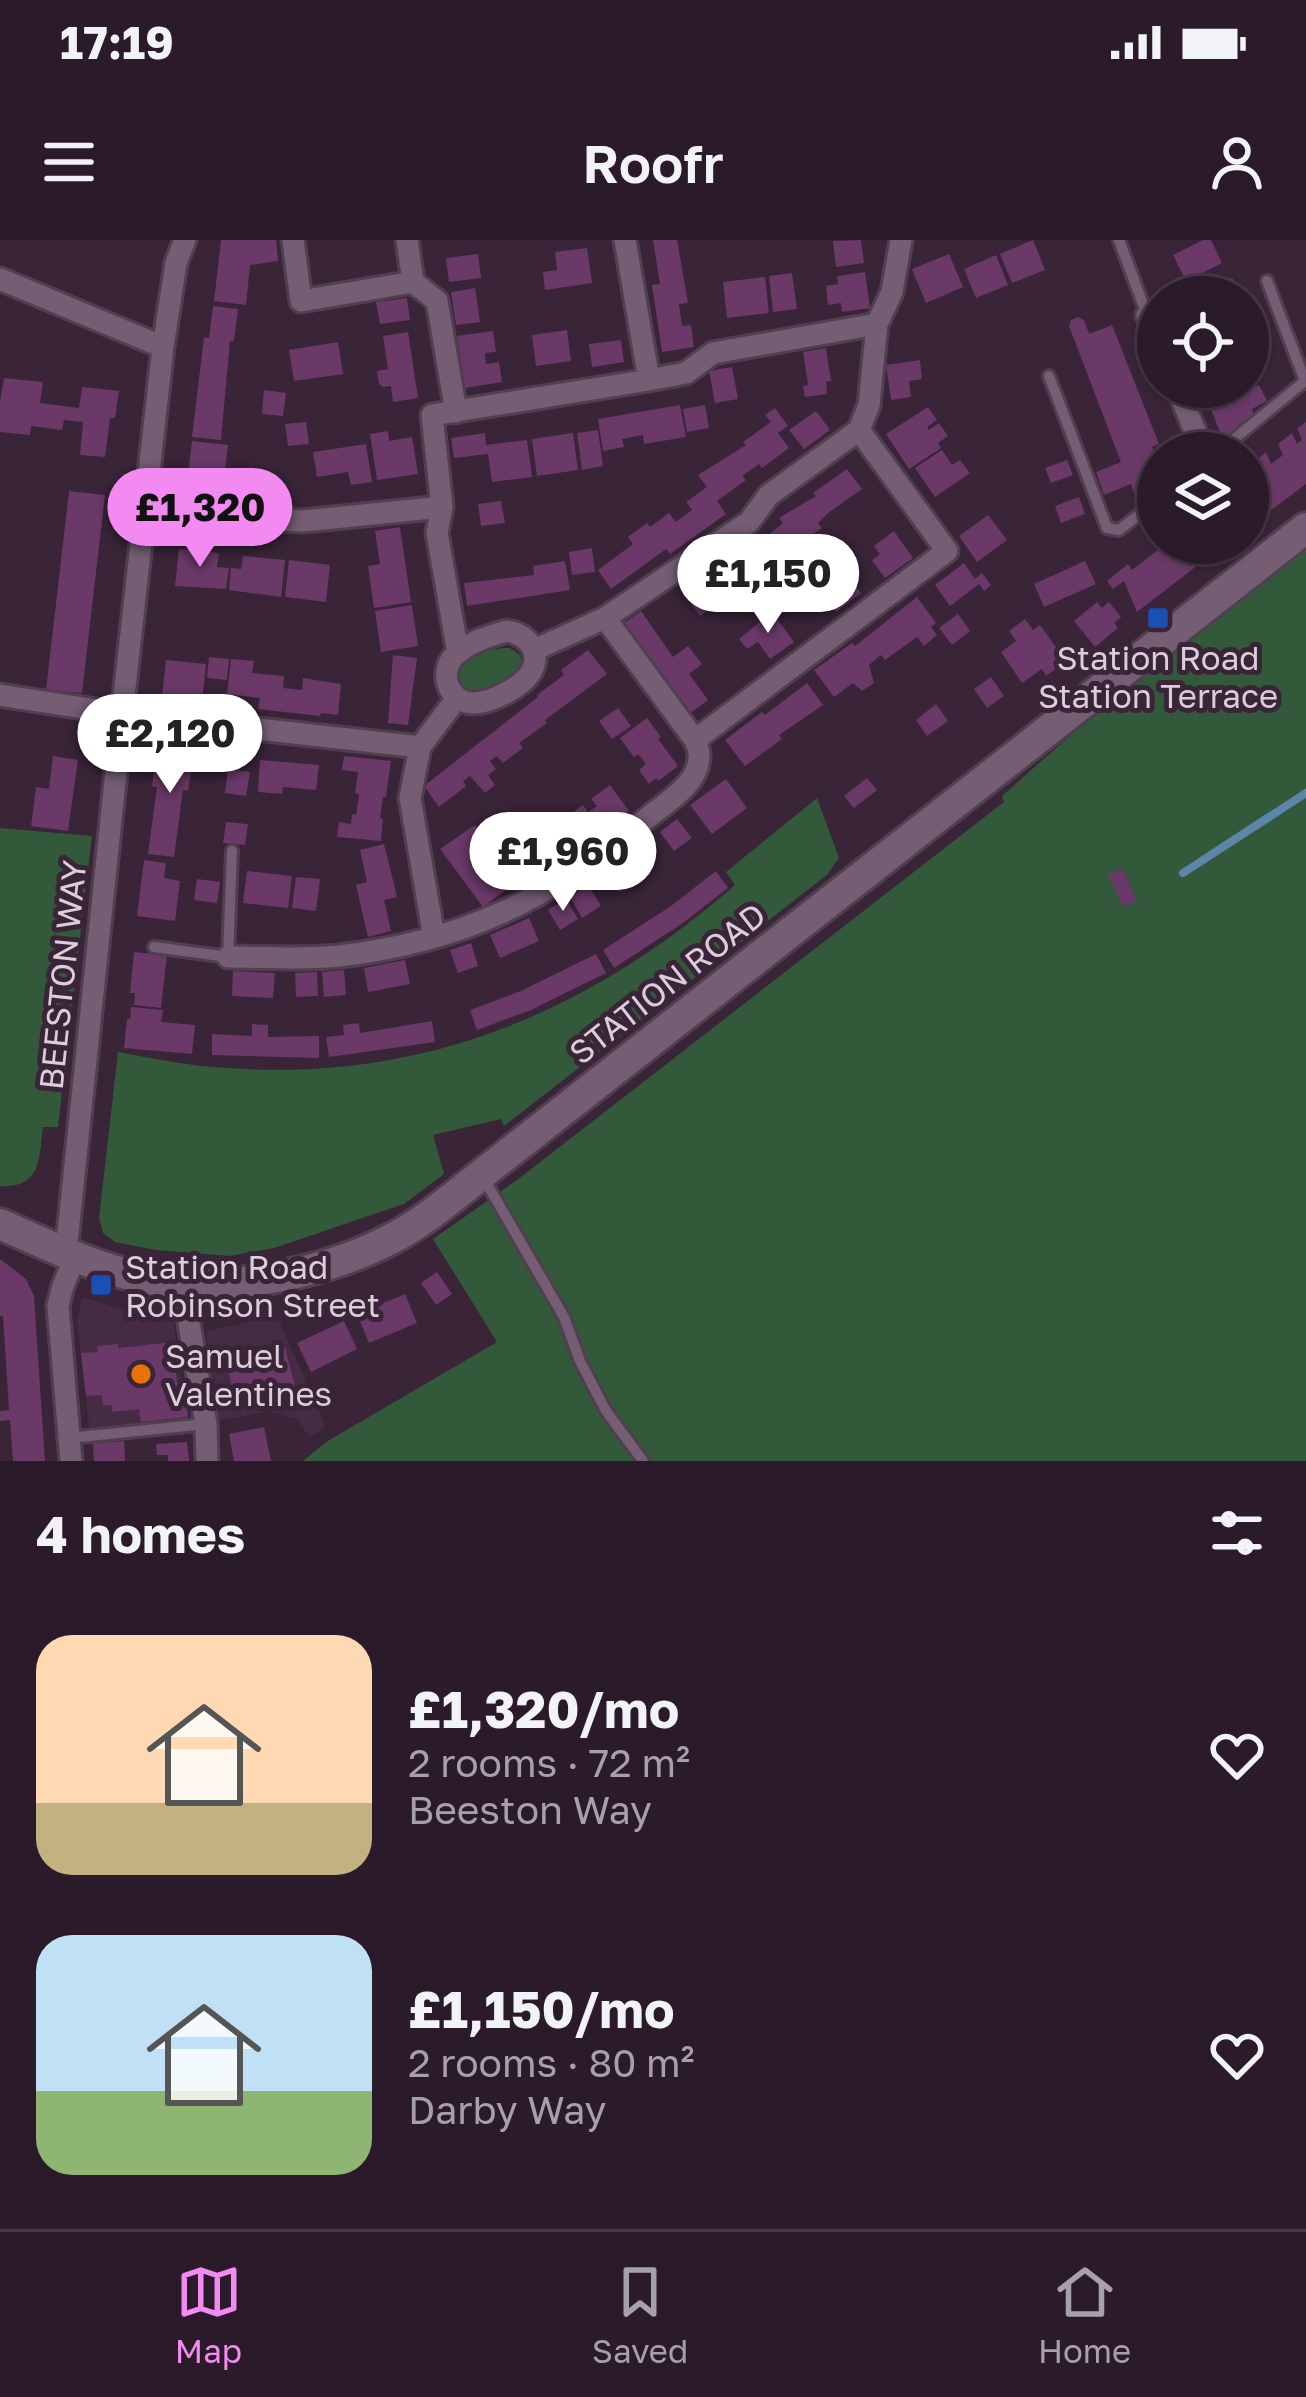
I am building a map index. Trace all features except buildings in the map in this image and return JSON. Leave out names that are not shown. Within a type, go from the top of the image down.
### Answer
[{"type":"street","name":"BEESTON WAY","points":[[70,1449],[58,1306],[71,1254],[122,714],[163,346],[176,263],[185,240]]},
{"type":"street","points":[[292,240],[302,302],[413,282]]},
{"type":"street","points":[[407,240],[413,282],[437,301],[456,412]]},
{"type":"street","points":[[625,240],[649,380]]},
{"type":"street","points":[[534,650],[605,618],[749,522],[769,495],[859,430],[869,405],[878,324],[892,292],[901,240]]},
{"type":"street","points":[[0,279],[163,346]]},
{"type":"street","points":[[458,653],[437,533],[442,507],[432,415],[686,373],[712,353],[878,324]]},
{"type":"street","points":[[695,740],[947,551],[859,430]]},
{"type":"street","points":[[240,518],[303,521],[442,507]]},
{"type":"street","name":"STATION ROAD","points":[[1269,546],[1306,528]]},
{"type":"street","name":"STATION ROAD","points":[[0,1224],[149,1280],[182,1282],[275,1277],[362,1253],[395,1237],[482,1174],[1239,564]]},
{"type":"street","points":[[228,957],[338,956],[434,937],[486,921],[528,902],[602,857],[688,784],[700,760],[695,740],[605,618]]},
{"type":"street","points":[[507,632],[523,636],[534,650],[529,675],[510,689],[473,704],[451,692],[446,675],[452,658],[477,641],[507,632]]},
{"type":"street","points":[[0,695],[122,714],[420,747]]},
{"type":"street","points":[[434,937],[410,798],[420,747],[457,698]]},
{"type":"street","points":[[182,1282],[206,1424],[207,1461]]},
{"type":"lane","points":[[1119,240],[1137,288]]},
{"type":"lane","points":[[1242,432],[1305,380],[1269,286]]},
{"type":"lane","points":[[1049,376],[1108,528],[1119,530],[1137,516]]},
{"type":"lane","points":[[154,947],[228,957],[232,851]]},
{"type":"lane","points":[[482,1174],[564,1317],[606,1411],[643,1461]]},
{"type":"lane","points":[[70,1449],[206,1424]]},
{"type":"shaded area","points":[[82,1297],[173,1318],[189,1432],[91,1443],[77,1321]]},
{"type":"shaded area","points":[[277,1316],[326,1427],[309,1437],[298,1419],[269,1411],[216,1421],[206,1331]]},
{"type":"green space","points":[[1306,548],[1306,1461],[303,1461],[326,1442],[497,1342],[433,1239],[517,1180],[1004,802],[1002,796],[1072,734]]},
{"type":"green space","points":[[510,648],[520,655],[522,664],[510,678],[486,690],[460,686],[457,672],[468,661],[487,651]]},
{"type":"green space","points":[[817,798],[839,858],[827,875],[504,1126],[501,1119],[433,1135],[444,1174],[404,1204],[274,1248],[229,1256],[156,1250],[115,1242],[103,1233],[99,1218],[118,1052],[214,1067],[300,1069],[369,1063],[436,1050],[500,1029],[622,969],[680,930],[735,885],[726,872]]},
{"type":"green space","points":[[0,828],[92,836],[58,1127],[43,1127],[31,1177],[13,1186],[0,1186]]},
{"type":"waterway","points":[[1183,873],[1306,793]]},
{"type":"place","name":"Station Road Station Terrace","points":[[1158,618]]},
{"type":"place","name":"Station Road Robinson Street","points":[[101,1285]]},
{"type":"place","name":"Samuel Valentines","points":[[141,1374]]}]
